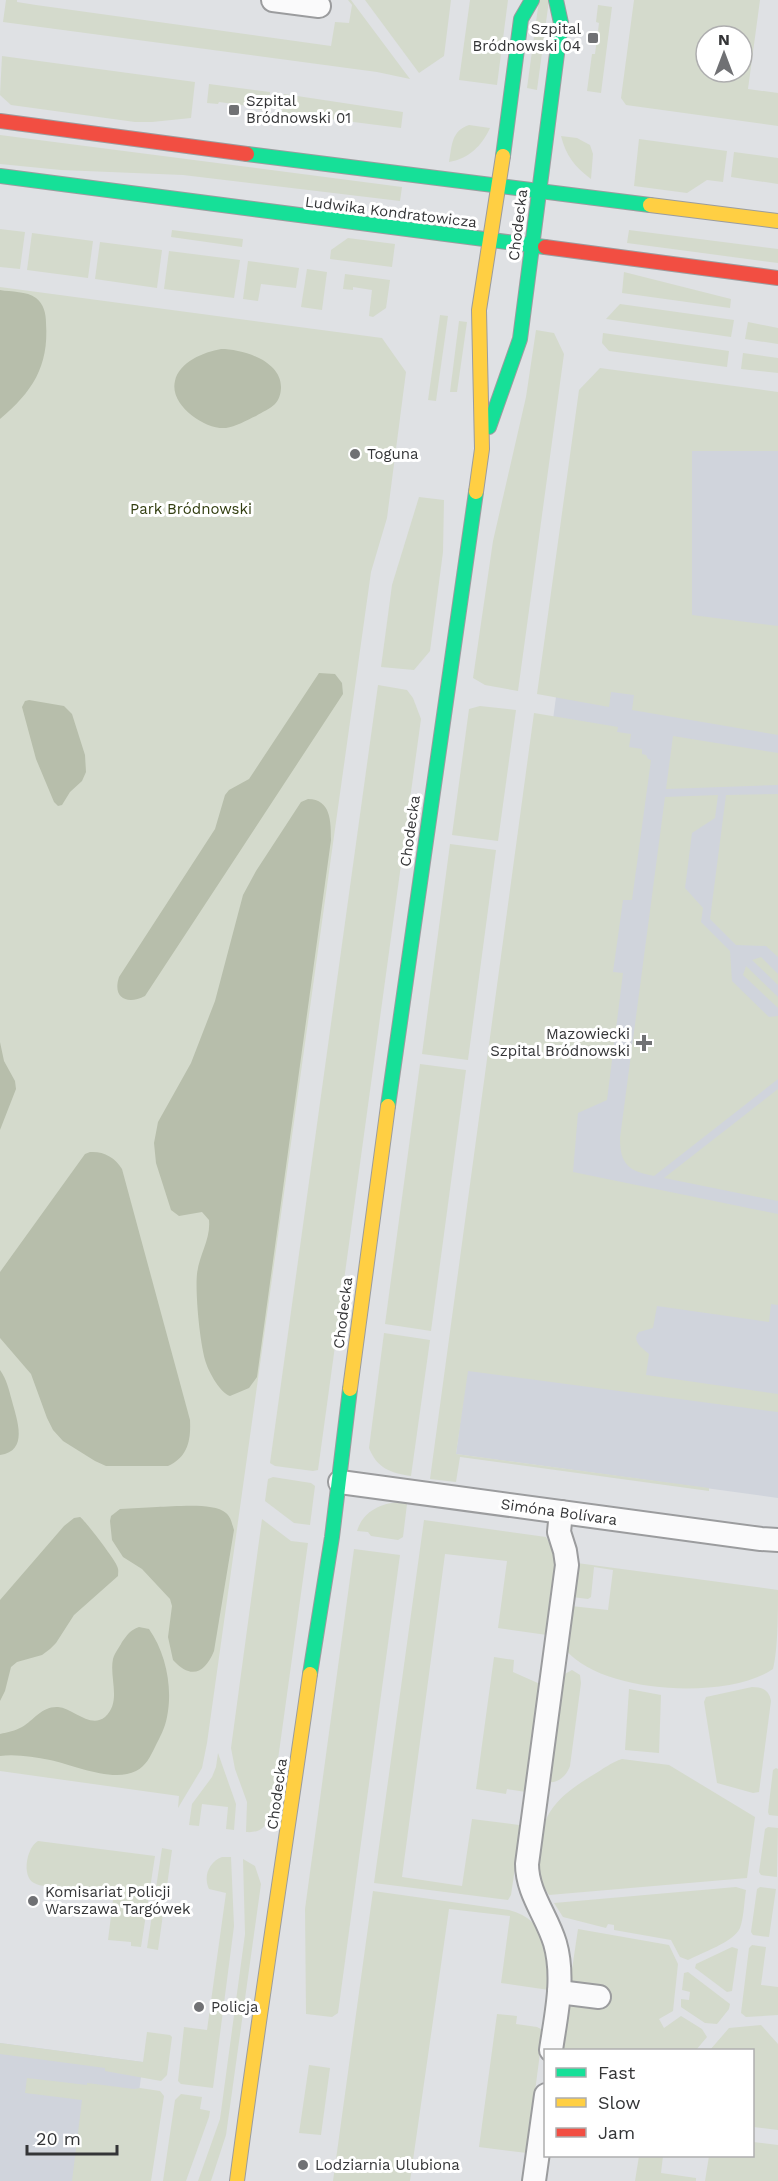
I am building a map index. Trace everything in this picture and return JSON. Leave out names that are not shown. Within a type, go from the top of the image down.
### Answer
[{"type":"street","points":[[273,0],[319,6]]},
{"type":"street","name":"Chodecka","points":[[237,2181],[258,2018],[340,1482],[364,1268],[482,448],[479,310],[499,185],[521,19],[532,0]]},
{"type":"street","name":"Chodecka","points":[[482,448],[520,339],[561,23],[556,0]]},
{"type":"street","points":[[0,121],[778,221]]},
{"type":"street","name":"Ludwika Kondratowicza","points":[[0,176],[778,278]]},
{"type":"street","name":"Simóna Bolívara","points":[[340,1482],[778,1540]]},
{"type":"street","points":[[551,2049],[559,1992],[559,1963],[555,1943],[530,1887],[527,1864],[567,1565],[566,1551],[559,1532],[561,1512]]},
{"type":"street","points":[[559,1992],[600,1997]]},
{"type":"street","points":[[534,2181],[544,2110]]},
{"type":"shaded area","name":"Mazowiecki Szpital Bródnowski","points":[[778,419],[778,1498],[456,1454],[556,697],[593,466]]},
{"type":"shaded area","points":[[0,2043],[143,2062],[127,2181],[0,2181]]},
{"type":"green space","points":[[6,0],[331,46],[335,22],[349,23],[352,5],[348,0],[351,0],[410,79],[377,72],[3,22]]},
{"type":"green space","points":[[365,0],[451,0],[444,56],[419,73]]},
{"type":"green space","points":[[470,0],[508,0],[497,85],[459,80]]},
{"type":"green space","points":[[539,0],[549,0],[537,90],[527,88]]},
{"type":"green space","points":[[634,0],[760,0],[754,44],[754,24],[694,24],[694,84],[749,84],[748,89],[778,93],[778,126],[626,105],[621,98]]},
{"type":"green space","points":[[598,5],[612,7],[601,93],[587,91],[599,23],[596,22]]},
{"type":"green space","points":[[2,56],[195,82],[191,118],[135,122],[11,105],[0,95]]},
{"type":"green space","points":[[209,84],[270,92],[268,111],[219,102],[218,104],[207,103]]},
{"type":"green space","points":[[284,94],[403,112],[401,128],[282,113]]},
{"type":"green space","points":[[469,125],[490,128],[474,151],[449,162],[456,135]]},
{"type":"green space","points":[[0,135],[402,187],[400,201],[183,175],[61,170],[0,164]]},
{"type":"green space","points":[[561,136],[577,138],[590,145],[593,154],[591,179],[572,160]]},
{"type":"green space","points":[[639,139],[727,151],[723,182],[707,180],[687,193],[634,186]]},
{"type":"green space","points":[[734,152],[778,158],[778,184],[731,177]]},
{"type":"green space","points":[[0,229],[25,232],[20,269],[0,267]]},
{"type":"green space","points":[[172,230],[243,239],[242,247],[171,237]]},
{"type":"green space","points":[[629,230],[778,249],[778,263],[627,243]]},
{"type":"green space","points":[[32,233],[93,241],[88,278],[27,270]]},
{"type":"green space","points":[[348,238],[395,244],[392,267],[330,259],[331,250]]},
{"type":"green space","points":[[100,242],[162,250],[157,288],[95,279]]},
{"type":"green space","points":[[169,251],[240,260],[234,298],[164,289]]},
{"type":"green space","points":[[248,261],[299,268],[296,288],[261,284],[258,301],[243,299]]},
{"type":"green space","points":[[307,269],[327,272],[322,310],[301,307]]},
{"type":"green space","points":[[624,272],[731,299],[730,308],[622,293]]},
{"type":"green space","points":[[345,274],[390,280],[386,308],[373,317],[369,316],[372,290],[353,287],[353,290],[343,289]]},
{"type":"green space","name":"Park Bródnowski","points":[[0,287],[382,338],[406,372],[387,518],[371,572],[207,1743],[202,1768],[178,1808],[179,1796],[0,1771]]},
{"type":"green space","points":[[0,290],[28,294],[39,300],[45,313],[46,339],[45,353],[36,377],[21,399],[0,419]]},
{"type":"green space","points":[[620,304],[734,320],[731,337],[606,319]]},
{"type":"green space","points":[[440,315],[448,316],[436,401],[428,400]]},
{"type":"green space","points":[[459,321],[467,322],[457,392],[450,392]]},
{"type":"green space","points":[[748,322],[778,328],[778,344],[745,339]]},
{"type":"green space","points":[[536,330],[554,333],[564,354],[518,691],[485,685],[473,678],[493,541],[526,397]]},
{"type":"green space","points":[[603,333],[729,351],[727,367],[609,351],[602,343]]},
{"type":"green space","points":[[221,349],[240,351],[259,358],[275,370],[281,387],[279,398],[273,406],[256,416],[226,428],[208,425],[190,414],[177,399],[175,390],[175,381],[181,368],[200,355]]},
{"type":"green space","points":[[743,353],[778,358],[778,373],[741,369]]},
{"type":"green space","points":[[600,368],[778,392],[778,451],[692,451],[692,615],[778,626],[778,735],[632,710],[634,695],[611,692],[609,707],[537,694],[579,390]]},
{"type":"green space","points":[[419,497],[444,500],[443,552],[430,651],[414,670],[381,667],[392,585]]},
{"type":"green space","points":[[319,673],[335,674],[342,683],[343,694],[145,996],[133,1000],[123,998],[118,991],[119,977],[215,829],[225,795],[229,790],[249,779]]},
{"type":"green space","points":[[378,685],[407,690],[413,698],[421,719],[318,1470],[313,1471],[275,1466],[270,1463]]},
{"type":"green space","points":[[25,701],[64,706],[72,714],[85,755],[86,772],[82,781],[70,792],[62,805],[58,806],[54,802],[36,759],[22,707]]},
{"type":"green space","points":[[480,706],[516,710],[498,841],[452,835],[469,709]]},
{"type":"green space","points":[[534,713],[618,727],[617,732],[631,734],[629,747],[642,749],[642,754],[651,760],[632,900],[623,900],[613,972],[623,973],[607,1100],[578,1113],[573,1172],[778,1214],[778,1305],[771,1304],[769,1322],[657,1306],[653,1328],[639,1332],[636,1338],[638,1344],[649,1354],[646,1375],[778,1394],[778,1412],[468,1371],[456,1454],[709,1488],[709,1491],[460,1457],[456,1482],[430,1479]]},
{"type":"green space","points":[[673,736],[778,753],[778,785],[666,789]]},
{"type":"green space","points":[[778,794],[778,957],[766,946],[736,945],[710,919],[726,795]]},
{"type":"green space","points":[[718,795],[715,818],[692,833],[685,888],[703,908],[701,922],[730,951],[732,981],[769,1017],[778,1016],[778,1079],[654,1176],[632,1169],[624,1161],[620,1138],[665,797]]},
{"type":"green space","points":[[308,799],[316,800],[325,807],[330,819],[331,840],[257,1377],[249,1388],[230,1396],[219,1387],[210,1372],[200,1332],[197,1274],[208,1234],[209,1220],[202,1212],[179,1216],[171,1210],[156,1163],[154,1143],[158,1122],[191,1063],[215,1001],[243,895],[301,802]]},
{"type":"green space","points":[[450,844],[496,850],[468,1060],[422,1054]]},
{"type":"green space","points":[[761,957],[778,974],[778,985],[752,960]]},
{"type":"green space","points":[[746,966],[778,997],[778,1008],[743,975]]},
{"type":"green space","points":[[0,1042],[4,1061],[15,1081],[16,1089],[0,1130]]},
{"type":"green space","points":[[420,1064],[466,1070],[431,1331],[385,1324]]},
{"type":"green space","points":[[778,1089],[778,1201],[664,1178]]},
{"type":"green space","points":[[90,1152],[108,1156],[122,1169],[190,1420],[187,1447],[180,1458],[168,1466],[106,1466],[63,1441],[53,1430],[47,1418],[31,1374],[0,1338],[0,1272],[85,1154]]},
{"type":"green space","points":[[384,1333],[430,1340],[411,1476],[397,1473],[380,1465],[369,1448]]},
{"type":"green space","points":[[0,1370],[9,1389],[19,1434],[15,1448],[0,1455]]},
{"type":"green space","points":[[273,1477],[311,1483],[315,1486],[310,1525],[294,1523],[265,1501],[268,1479]]},
{"type":"green space","points":[[398,1502],[407,1504],[403,1537],[398,1540],[371,1536],[368,1532],[357,1531],[363,1519],[373,1510]]},
{"type":"green space","points":[[203,1506],[220,1510],[229,1516],[234,1530],[214,1651],[202,1669],[192,1672],[173,1660],[168,1637],[172,1606],[170,1599],[142,1569],[123,1557],[112,1540],[110,1521],[111,1516],[120,1509]]},
{"type":"green space","points":[[80,1517],[106,1549],[118,1569],[118,1576],[74,1615],[50,1649],[42,1655],[17,1662],[11,1667],[0,1701],[0,1600],[64,1526],[74,1518]]},
{"type":"green space","points":[[262,1519],[291,1541],[308,1543],[270,1817],[261,1829],[246,1832],[247,1802],[235,1769],[231,1748]]},
{"type":"green space","points":[[424,1520],[546,1537],[557,1557],[547,1635],[498,1628],[507,1561],[445,1554],[402,1877],[462,1886],[472,1819],[519,1825],[521,1827],[511,1895],[508,1900],[374,1883]]},
{"type":"green space","points":[[354,1549],[400,1555],[338,2013],[332,2017],[306,2014],[305,1909]]},
{"type":"green space","points":[[577,1563],[778,1590],[777,1641],[773,1669],[753,1679],[727,1685],[666,1688],[635,1684],[607,1676],[583,1665],[566,1650],[571,1606],[608,1610],[613,1570],[594,1567],[591,1597],[588,1599],[572,1597]]},
{"type":"green space","points":[[139,1627],[149,1629],[160,1649],[167,1671],[169,1694],[164,1729],[142,1767],[127,1774],[116,1775],[93,1772],[38,1758],[0,1756],[0,1734],[22,1727],[38,1714],[52,1707],[64,1708],[93,1721],[105,1717],[113,1704],[112,1666],[114,1657],[127,1635]]},
{"type":"green space","points":[[494,1657],[514,1660],[513,1672],[540,1684],[526,1792],[507,1789],[506,1794],[476,1789]]},
{"type":"green space","points":[[572,1670],[580,1675],[581,1683],[570,1766],[562,1778],[555,1782],[548,1782],[563,1675]]},
{"type":"green space","points":[[752,1687],[764,1690],[769,1694],[771,1701],[759,1792],[753,1793],[717,1783],[704,1702],[706,1697]]},
{"type":"green space","points":[[629,1689],[661,1695],[659,1753],[625,1750]]},
{"type":"green space","points":[[218,1753],[236,1804],[234,1830],[226,1829],[228,1807],[202,1804],[199,1826],[189,1825],[192,1804],[212,1777]]},
{"type":"green space","points":[[622,1759],[669,1765],[755,1817],[747,1878],[549,1895],[536,1868],[540,1837],[548,1815],[562,1797],[581,1782]]},
{"type":"green space","points":[[778,1769],[778,1816],[769,1815],[768,1812],[773,1770]]},
{"type":"green space","points":[[778,1828],[777,1877],[761,1875],[759,1872],[765,1829]]},
{"type":"green space","points":[[38,1841],[155,1856],[141,1947],[131,1946],[131,1942],[108,1940],[113,1900],[58,1894],[58,1887],[40,1885],[30,1879],[27,1868],[28,1855]]},
{"type":"green space","points":[[162,1848],[172,1850],[158,1950],[147,1948]]},
{"type":"green space","points":[[222,1857],[231,1857],[234,1926],[213,2088],[181,2084],[178,2081],[184,2027],[207,2030],[226,1893],[209,1889],[207,1874],[214,1862]]},
{"type":"green space","points":[[243,1859],[255,1866],[261,1884],[226,2135],[211,2181],[198,2181],[220,2119],[245,1934]]},
{"type":"green space","points":[[736,1887],[746,1890],[743,1914],[737,1933],[688,1960],[680,1957],[671,1940],[614,1930],[614,1925],[608,1924],[606,1928],[563,1917],[554,1903]]},
{"type":"green space","points":[[760,1887],[776,1889],[769,1937],[753,1935],[751,1932],[757,1889]]},
{"type":"green space","points":[[373,1891],[509,1910],[522,1915],[532,1922],[544,1941],[547,1952],[549,1990],[501,1983],[510,1916],[449,1909],[410,2181],[333,2181]]},
{"type":"green space","points":[[578,1929],[669,1945],[678,1964],[673,2011],[659,2019],[664,2028],[681,2016],[702,2029],[707,2037],[697,2049],[560,2049]]},
{"type":"green space","points":[[752,1945],[766,1947],[761,1985],[778,1987],[778,2015],[746,2017],[741,2013],[749,1948]]},
{"type":"green space","points":[[732,1947],[738,1949],[732,1991],[727,1992],[695,1968],[696,1964]]},
{"type":"green space","points":[[688,1972],[730,2004],[729,2009],[717,2024],[705,2023],[681,2007],[681,1999],[689,2000],[690,1992],[682,1990],[684,1973]]},
{"type":"green space","points":[[497,2014],[517,2016],[516,2024],[543,2030],[527,2153],[479,2147]]},
{"type":"green space","points":[[761,2025],[778,2044],[778,2130],[754,2127],[754,2049],[711,2049],[729,2028]]},
{"type":"green space","points":[[147,2032],[172,2037],[167,2075],[161,2081],[105,2071],[105,2068],[0,2054],[0,2043],[143,2062]]},
{"type":"green space","points":[[309,2065],[330,2068],[321,2135],[299,2133]]},
{"type":"green space","points":[[27,2078],[160,2091],[164,2096],[151,2181],[72,2181],[82,2100],[25,2093]]},
{"type":"green space","points":[[181,2094],[202,2097],[200,2109],[210,2111],[209,2117],[186,2181],[163,2181],[175,2100]]},
{"type":"green space","points":[[754,2142],[778,2145],[778,2181],[705,2181],[709,2157],[754,2157]]},
{"type":"green space","points":[[639,2157],[663,2157],[661,2173],[696,2178],[696,2181],[635,2181]]},
{"type":"traffic: fast","points":[[503,156],[521,19],[532,0]]},
{"type":"traffic: fast","points":[[489,427],[520,339],[561,23],[556,0]]},
{"type":"traffic: fast","points":[[247,154],[650,205]]},
{"type":"traffic: fast","points":[[0,176],[545,247]]},
{"type":"traffic: fast","points":[[388,1106],[476,492]]},
{"type":"traffic: fast","points":[[310,1674],[332,1537],[350,1389]]},
{"type":"traffic: slow","points":[[476,492],[482,449],[479,310],[503,156]]},
{"type":"traffic: slow","points":[[650,205],[778,221]]},
{"type":"traffic: slow","points":[[350,1389],[388,1106]]},
{"type":"traffic: slow","points":[[237,2181],[310,1674]]},
{"type":"traffic: jam","points":[[0,121],[247,154]]},
{"type":"traffic: jam","points":[[545,247],[778,278]]},
{"type":"place","name":"Szpital Bródnowski 04","points":[[593,38]]},
{"type":"place","name":"Szpital Bródnowski 01","points":[[234,110]]},
{"type":"place","name":"Toguna","points":[[355,454]]},
{"type":"place","name":"Mazowiecki Szpital Bródnowski","points":[[644,1043]]},
{"type":"place","name":"Komisariat Policji Warszawa Targówek","points":[[33,1901]]},
{"type":"place","name":"Policja","points":[[199,2007]]},
{"type":"place","name":"Lodziarnia Ulubiona","points":[[303,2165]]}]
